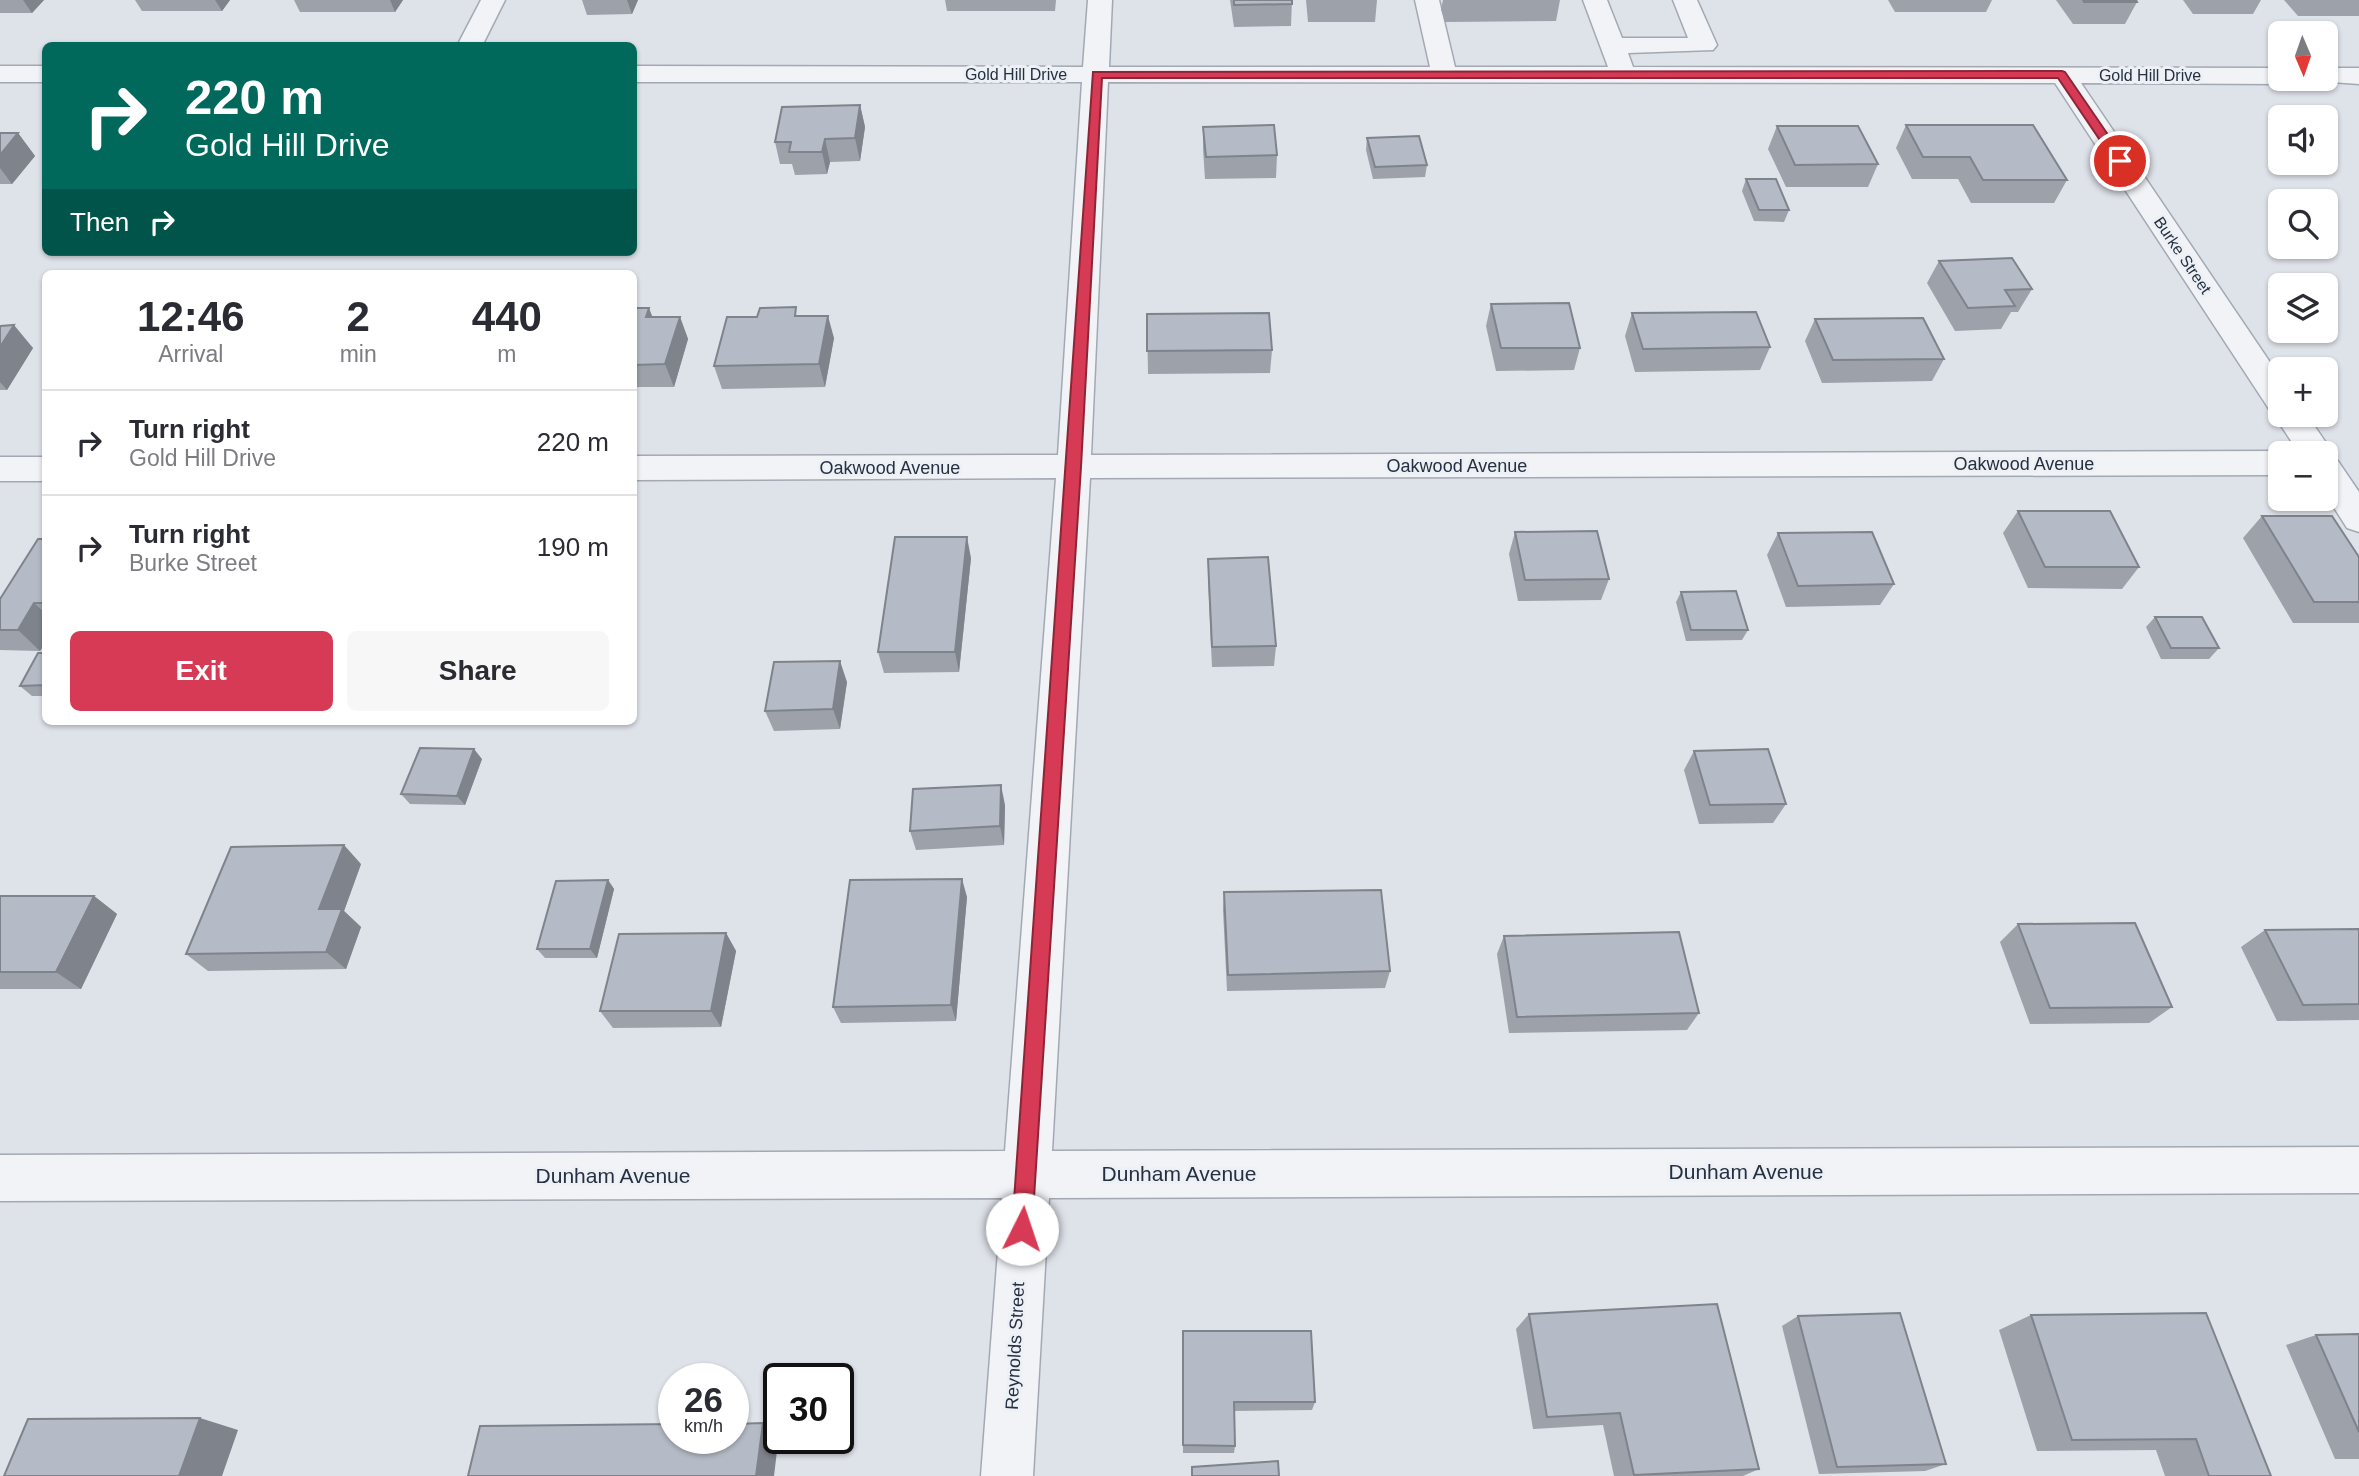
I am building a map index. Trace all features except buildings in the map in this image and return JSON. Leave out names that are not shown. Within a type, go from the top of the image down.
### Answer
[{"type":"street","points":[[471,42],[493,0]]},
{"type":"street","name":"Reynolds Street","points":[[1007,1476],[1074,467],[1100,0]]},
{"type":"street","points":[[1427,0],[1444,75]]},
{"type":"street","points":[[1595,0],[1623,74]]},
{"type":"street","points":[[1614,46],[1704,45],[1685,0]]},
{"type":"street","points":[[0,75],[42,74]]},
{"type":"street","name":"Gold Hill Drive","points":[[637,74],[2268,76]]},
{"type":"street","name":"Burke Street","points":[[2062,74],[2268,383]]},
{"type":"street","points":[[2338,76],[2359,76]]},
{"type":"street","name":"Oakwood Avenue","points":[[637,468],[2268,463]]},
{"type":"street","points":[[0,469],[42,469]]},
{"type":"street","points":[[2338,487],[2359,519]]},
{"type":"street","name":"Dunham Avenue","points":[[0,1178],[2359,1170]]},
{"type":"route","points":[[1022,1229],[1074,467],[1097,75],[2062,74],[2120,161]]}]
